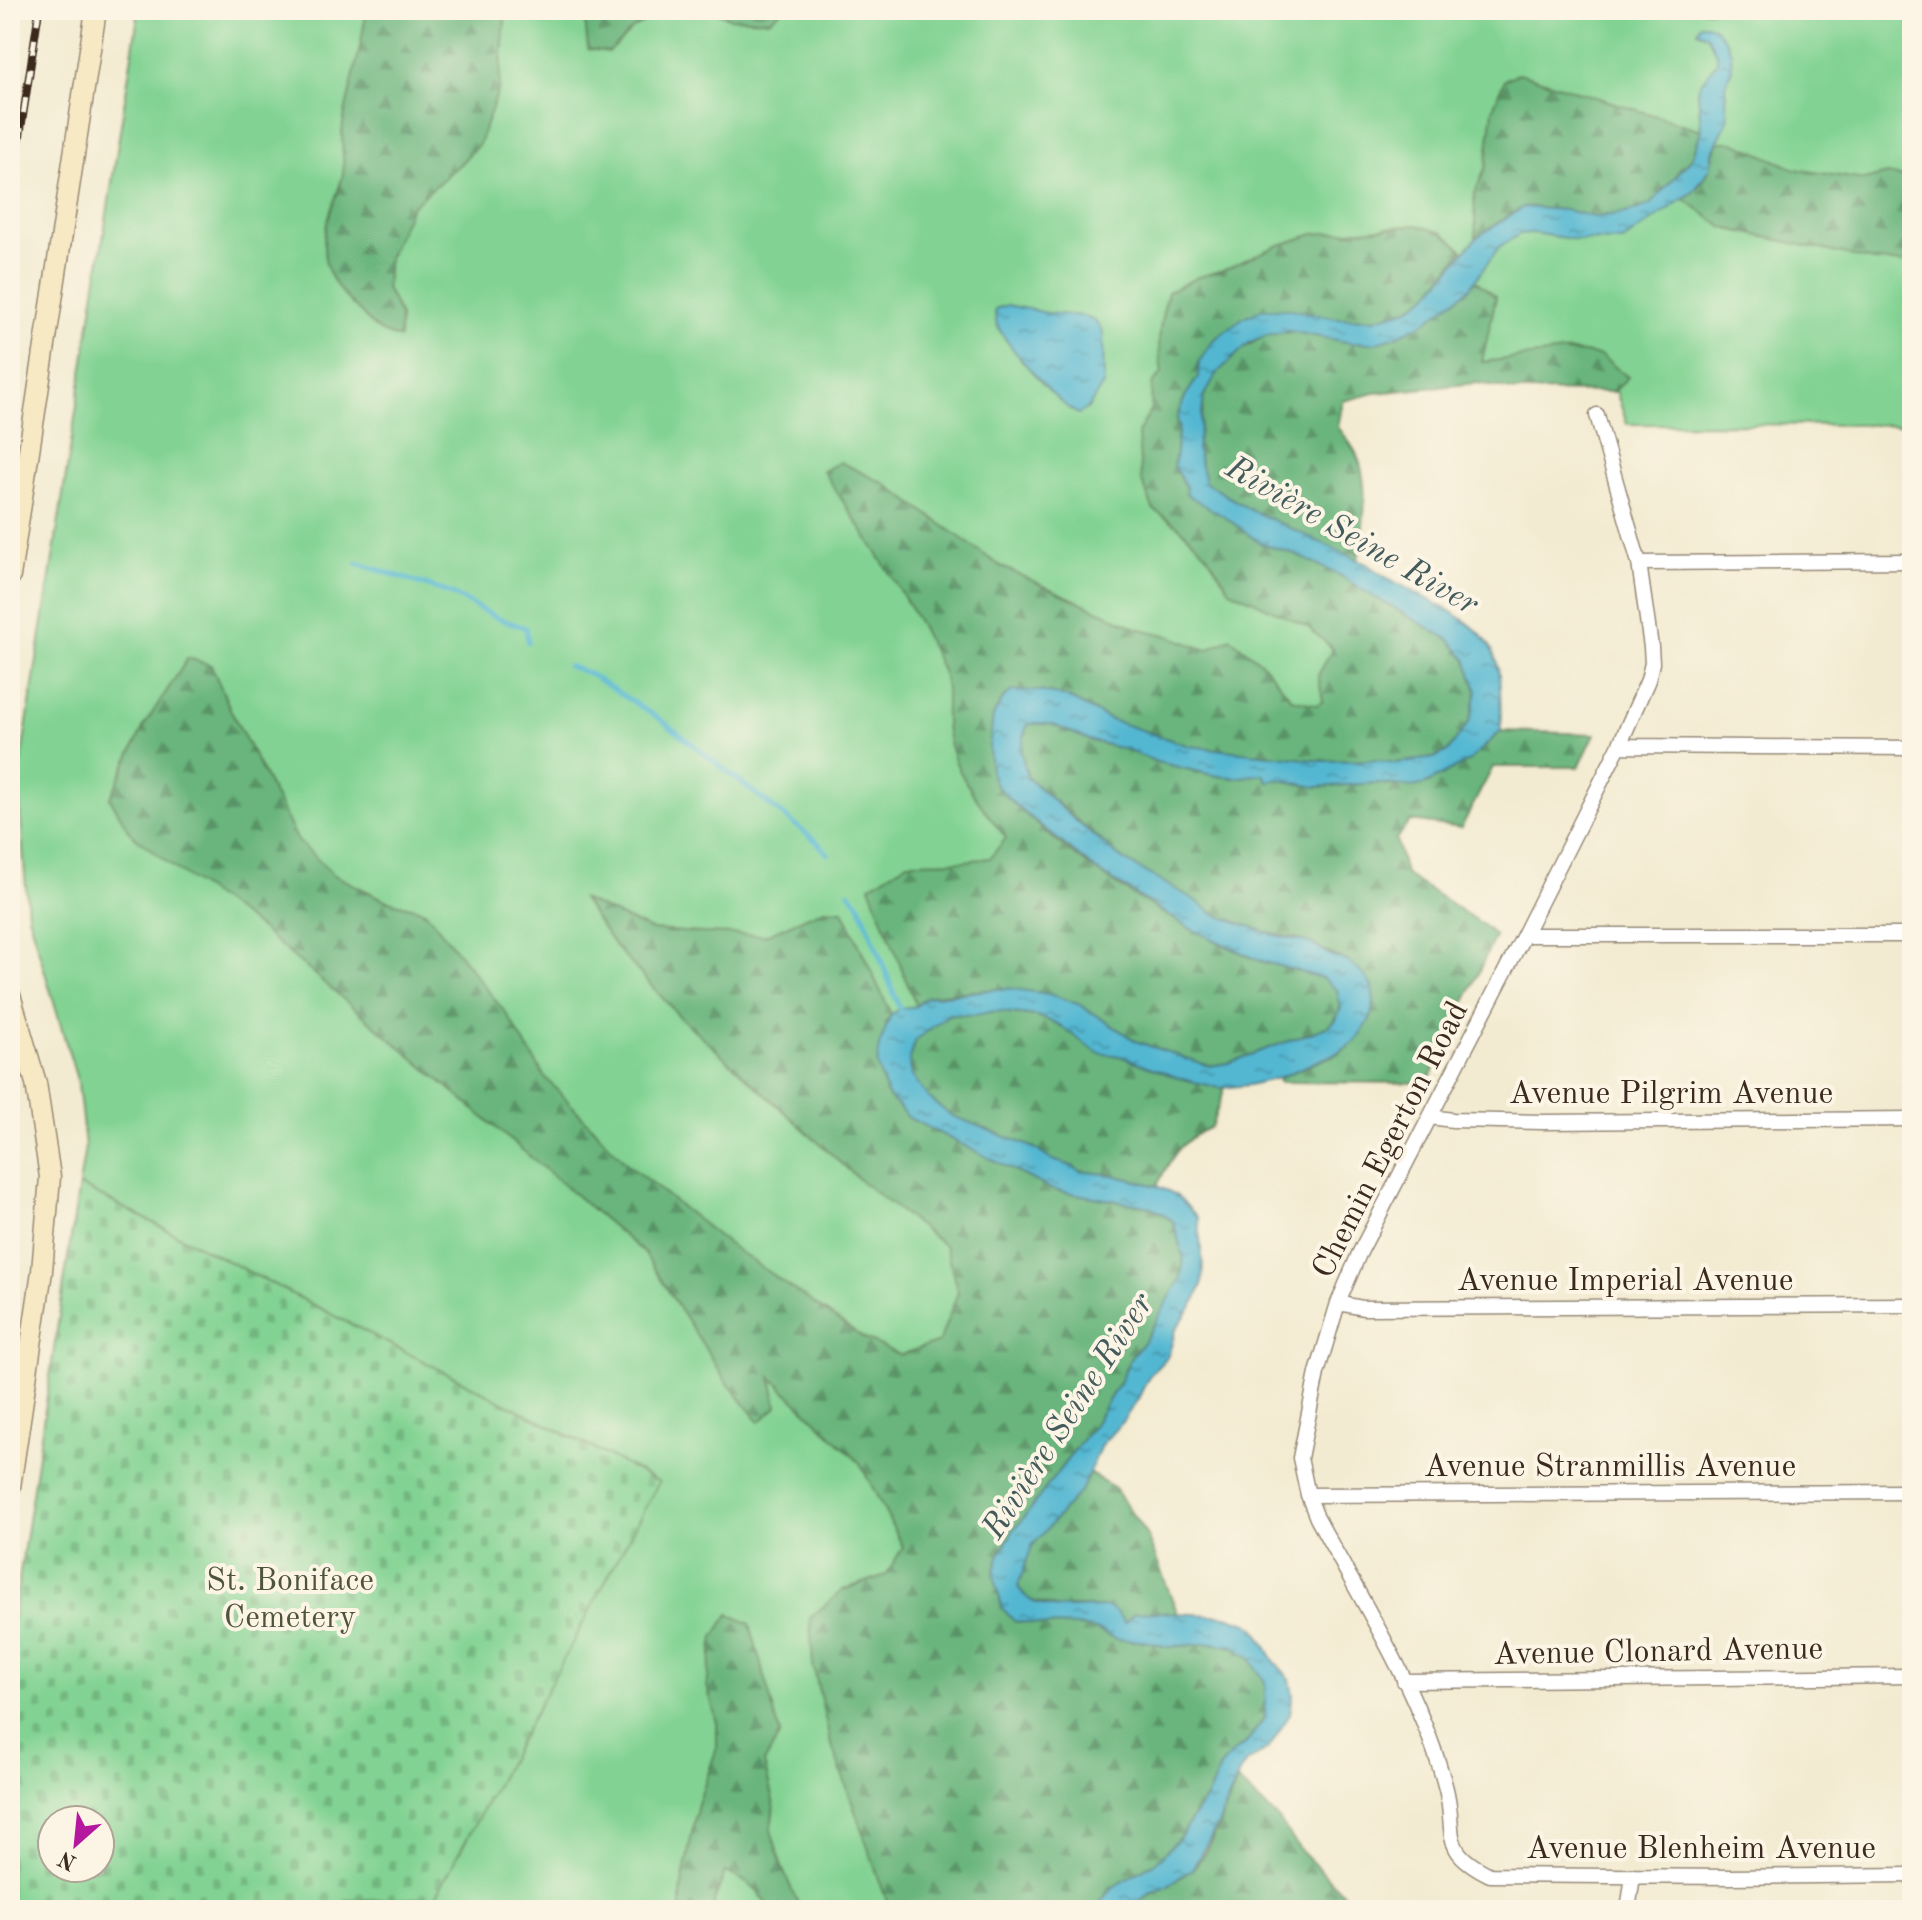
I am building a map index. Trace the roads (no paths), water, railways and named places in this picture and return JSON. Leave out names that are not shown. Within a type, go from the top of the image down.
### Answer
[{"type":"main road","points":[[10,576],[96,10]]},
{"type":"main road","points":[[10,995],[36,1083],[50,1177],[42,1271],[10,1487]]},
{"type":"street","name":"Chemin Egerton Road","points":[[1490,1875],[1468,1865],[1456,1850],[1450,1833],[1447,1793],[1432,1745],[1404,1681],[1317,1518],[1300,1458],[1317,1373],[1338,1303],[1359,1254],[1524,935],[1619,746],[1648,680],[1652,663],[1639,563],[1597,415]]},
{"type":"street","points":[[1639,563],[1912,561]]},
{"type":"street","points":[[1619,746],[1912,748]]},
{"type":"street","points":[[1524,935],[1912,935]]},
{"type":"street","name":"Avenue Pilgrim Avenue","points":[[1430,1117],[1543,1122],[1912,1119]]},
{"type":"street","name":"Avenue Imperial Avenue","points":[[1338,1303],[1363,1308],[1912,1305]]},
{"type":"street","name":"Avenue Stranmillis Avenue","points":[[1308,1495],[1912,1492]]},
{"type":"street","name":"Avenue Clonard Avenue","points":[[1404,1681],[1912,1676]]},
{"type":"street","name":"Avenue Blenheim Avenue","points":[[1490,1875],[1912,1875]]},
{"type":"street","points":[[1628,1910],[1633,1876]]},
{"type":"water","points":[[1700,24],[1716,29],[1726,41],[1732,69],[1725,85],[1728,120],[1712,153],[1711,167],[1694,191],[1623,241],[1520,234],[1499,247],[1468,290],[1424,323],[1394,337],[1374,343],[1352,343],[1289,331],[1250,342],[1216,374],[1204,397],[1197,450],[1205,482],[1247,508],[1367,564],[1460,617],[1477,630],[1489,645],[1497,663],[1501,731],[1469,761],[1426,784],[1412,787],[1377,783],[1316,787],[1276,779],[1268,782],[1264,774],[1233,778],[1157,762],[1051,724],[1030,724],[1026,728],[1021,752],[1027,777],[1122,859],[1214,914],[1275,935],[1311,943],[1349,962],[1364,975],[1372,987],[1374,1002],[1371,1018],[1356,1041],[1341,1051],[1278,1078],[1220,1088],[1179,1078],[1120,1056],[1098,1053],[1058,1024],[1037,1016],[996,1011],[973,1015],[949,1014],[916,1040],[909,1058],[912,1076],[929,1098],[950,1115],[1034,1148],[1050,1159],[1079,1171],[1113,1175],[1157,1186],[1177,1195],[1198,1218],[1203,1268],[1202,1285],[1194,1303],[1176,1329],[1168,1356],[1149,1376],[1122,1422],[1101,1445],[1082,1489],[1032,1546],[1018,1586],[1025,1596],[1045,1606],[1108,1607],[1125,1623],[1134,1613],[1158,1612],[1227,1616],[1247,1623],[1256,1629],[1274,1661],[1290,1679],[1293,1695],[1290,1714],[1269,1748],[1246,1763],[1239,1773],[1218,1825],[1192,1869],[1165,1887],[1149,1893],[1129,1910],[1097,1910],[1113,1887],[1156,1862],[1180,1837],[1208,1795],[1221,1766],[1245,1744],[1265,1718],[1265,1682],[1249,1657],[1235,1647],[1213,1643],[1167,1647],[1116,1639],[1076,1626],[1014,1621],[1002,1608],[994,1574],[1000,1553],[1014,1530],[1095,1423],[1130,1359],[1145,1340],[1181,1278],[1184,1258],[1173,1221],[1152,1207],[1053,1190],[909,1118],[888,1096],[877,1066],[879,1046],[891,1014],[899,1009],[916,1006],[926,997],[1007,988],[1049,994],[1078,1004],[1138,1042],[1209,1066],[1228,1063],[1327,1027],[1336,1020],[1341,1008],[1337,990],[1322,978],[1258,960],[1191,929],[1096,870],[1014,804],[995,784],[991,772],[989,747],[993,716],[1002,700],[1012,691],[1040,691],[1066,697],[1111,720],[1189,746],[1323,761],[1396,763],[1434,758],[1448,751],[1470,721],[1477,691],[1466,659],[1450,640],[1340,575],[1292,553],[1260,543],[1186,494],[1186,487],[1174,467],[1179,426],[1177,418],[1185,397],[1198,377],[1199,362],[1212,341],[1244,317],[1262,309],[1291,309],[1336,318],[1374,319],[1408,309],[1428,295],[1476,238],[1523,207],[1565,210],[1595,217],[1626,213],[1650,205],[1692,158],[1698,142],[1701,130],[1698,91],[1717,62],[1717,55],[1707,35],[1697,31]]},
{"type":"water","points":[[1007,305],[1083,316],[1095,321],[1103,332],[1104,383],[1088,408],[1079,414],[1070,409],[1012,348],[995,318],[995,309]]},
{"type":"waterway","points":[[10,55],[18,10]]},
{"type":"waterway","points":[[357,563],[450,593],[497,618],[526,628],[528,642]]},
{"type":"waterway","points":[[568,666],[588,673],[664,722],[817,842],[828,854]]},
{"type":"waterway","points":[[849,892],[860,905],[901,1012]]},
{"type":"railway","points":[[10,202],[39,10]]},
{"type":"water label","name":"Rivière Seine River","points":[[1353,534]]},
{"type":"water label","name":"Rivière Seine River","points":[[1066,1415]]},
{"type":"park label","name":"St. Boniface Cemetery","points":[[290,1598]]}]
